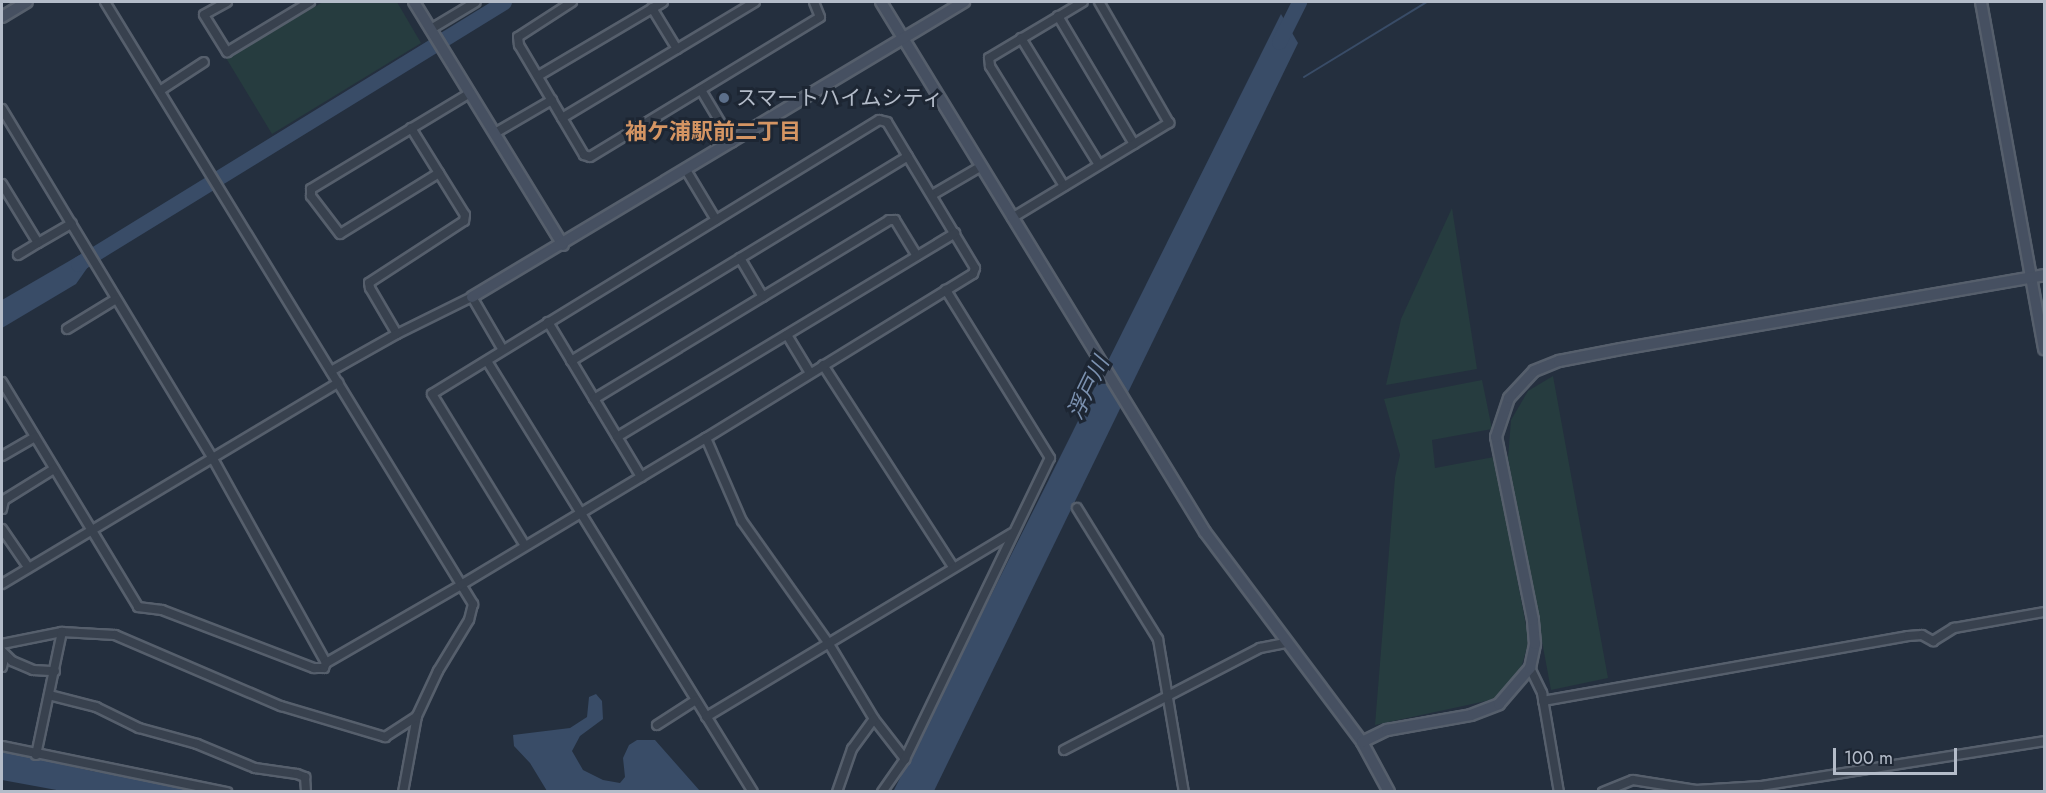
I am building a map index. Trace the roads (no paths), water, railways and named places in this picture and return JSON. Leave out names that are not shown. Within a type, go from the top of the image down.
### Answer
[{"type":"street","points":[[2,17],[27,2]]},
{"type":"street","points":[[105,2],[161,90],[473,604],[469,620],[438,671],[417,716],[403,792]]},
{"type":"street","points":[[226,2],[204,15],[227,52],[310,2]]},
{"type":"street","points":[[414,2],[563,245]]},
{"type":"street","points":[[431,29],[476,2]]},
{"type":"street","points":[[572,2],[518,37],[584,155],[590,157],[820,17],[814,2]]},
{"type":"street","points":[[538,76],[663,2]]},
{"type":"street","points":[[562,118],[755,2]]},
{"type":"street","points":[[881,2],[1204,532],[1362,742],[1389,792]]},
{"type":"street","points":[[331,371],[397,334],[472,297],[563,245],[964,2]]},
{"type":"street","points":[[1064,186],[990,66],[989,58],[1083,2]]},
{"type":"street","points":[[1012,218],[1169,123],[1168,117],[1099,2]]},
{"type":"street","points":[[1982,2],[2044,349]]},
{"type":"street","points":[[651,8],[677,49]]},
{"type":"street","points":[[1058,16],[1134,144]]},
{"type":"street","points":[[1021,38],[1099,165]]},
{"type":"street","points":[[161,90],[204,62]]},
{"type":"street","points":[[701,90],[732,142]]},
{"type":"street","points":[[439,173],[340,234],[311,196],[311,189],[470,93]]},
{"type":"street","points":[[495,133],[552,100]]},
{"type":"street","points":[[2,109],[212,457],[326,663]]},
{"type":"street","points":[[2,382],[138,607],[162,610],[314,668],[324,668],[326,663],[461,585],[706,438],[973,274],[975,268],[887,122],[879,120],[432,394],[525,546]]},
{"type":"street","points":[[397,334],[369,283],[464,221],[465,215],[411,128]]},
{"type":"street","points":[[571,361],[908,156]]},
{"type":"street","points":[[932,195],[980,167]]},
{"type":"street","points":[[686,170],[716,219]]},
{"type":"street","points":[[2,184],[39,243]]},
{"type":"street","points":[[594,399],[889,220],[895,220],[917,256]]},
{"type":"street","points":[[18,255],[72,223]]},
{"type":"street","points":[[617,437],[955,233]]},
{"type":"street","points":[[740,258],[763,297]]},
{"type":"street","points":[[1559,792],[1543,701],[1530,668],[1533,620],[1496,437],[1509,398],[1534,372],[1559,361],[2044,275]]},
{"type":"street","points":[[882,792],[906,759],[1050,458],[946,290]]},
{"type":"street","points":[[472,297],[503,350]]},
{"type":"street","points":[[67,329],[116,299]]},
{"type":"street","points":[[548,322],[641,477]]},
{"type":"street","points":[[787,335],[810,374]]},
{"type":"street","points":[[487,361],[753,792]]},
{"type":"street","points":[[823,365],[953,567]]},
{"type":"street","points":[[2,584],[338,383]]},
{"type":"street","points":[[2,456],[35,437]]},
{"type":"street","points":[[706,438],[742,521],[829,644],[874,719],[906,759]]},
{"type":"street","points":[[2,509],[4,500],[54,468]]},
{"type":"street","points":[[1077,508],[1158,639],[1184,792]]},
{"type":"street","points":[[2,529],[28,567]]},
{"type":"street","points":[[706,717],[1013,532]]},
{"type":"street","points":[[1543,701],[1908,636],[1922,635],[1934,641],[1954,628],[2044,612]]},
{"type":"street","points":[[2,644],[62,632],[115,635],[272,702],[385,737],[417,716]]},
{"type":"street","points":[[36,755],[62,632]]},
{"type":"street","points":[[1064,750],[1260,648],[1286,643]]},
{"type":"street","points":[[2,667],[3,653],[33,670],[55,671]]},
{"type":"street","points":[[1362,742],[1387,730],[1471,715],[1499,704],[1530,668]]},
{"type":"street","points":[[49,695],[96,707],[139,728],[197,744],[255,768],[297,774],[304,777],[306,792]]},
{"type":"street","points":[[657,725],[696,700]]},
{"type":"street","points":[[837,792],[852,749],[874,719]]},
{"type":"street","points":[[1603,792],[1633,780],[1696,790],[1761,786],[2044,741]]},
{"type":"street","points":[[2,746],[36,755],[227,792]]},
{"type":"water","points":[[1281,14],[1298,43],[934,791],[893,792]]},
{"type":"water","points":[[83,253],[90,264],[76,284],[2,328],[2,300]]},
{"type":"water","points":[[596,694],[602,701],[603,719],[580,736],[572,751],[583,770],[603,780],[620,783],[625,777],[623,758],[629,745],[637,740],[655,740],[700,791],[547,791],[530,763],[514,746],[513,735],[570,728],[587,717],[589,697]]},
{"type":"water","points":[[2,751],[92,771],[207,791],[62,791],[2,780]]},
{"type":"waterway","points":[[78,264],[504,2]]},
{"type":"waterway","name":"浮戸川","points":[[1279,42],[1299,2]]},
{"type":"waterway","points":[[1304,77],[1427,2]]},
{"type":"place","name":"スマートハイムシティ","points":[[724,98]]},
{"type":"district","name":"袖ケ浦駅前二丁目","points":[[713,132]]}]
